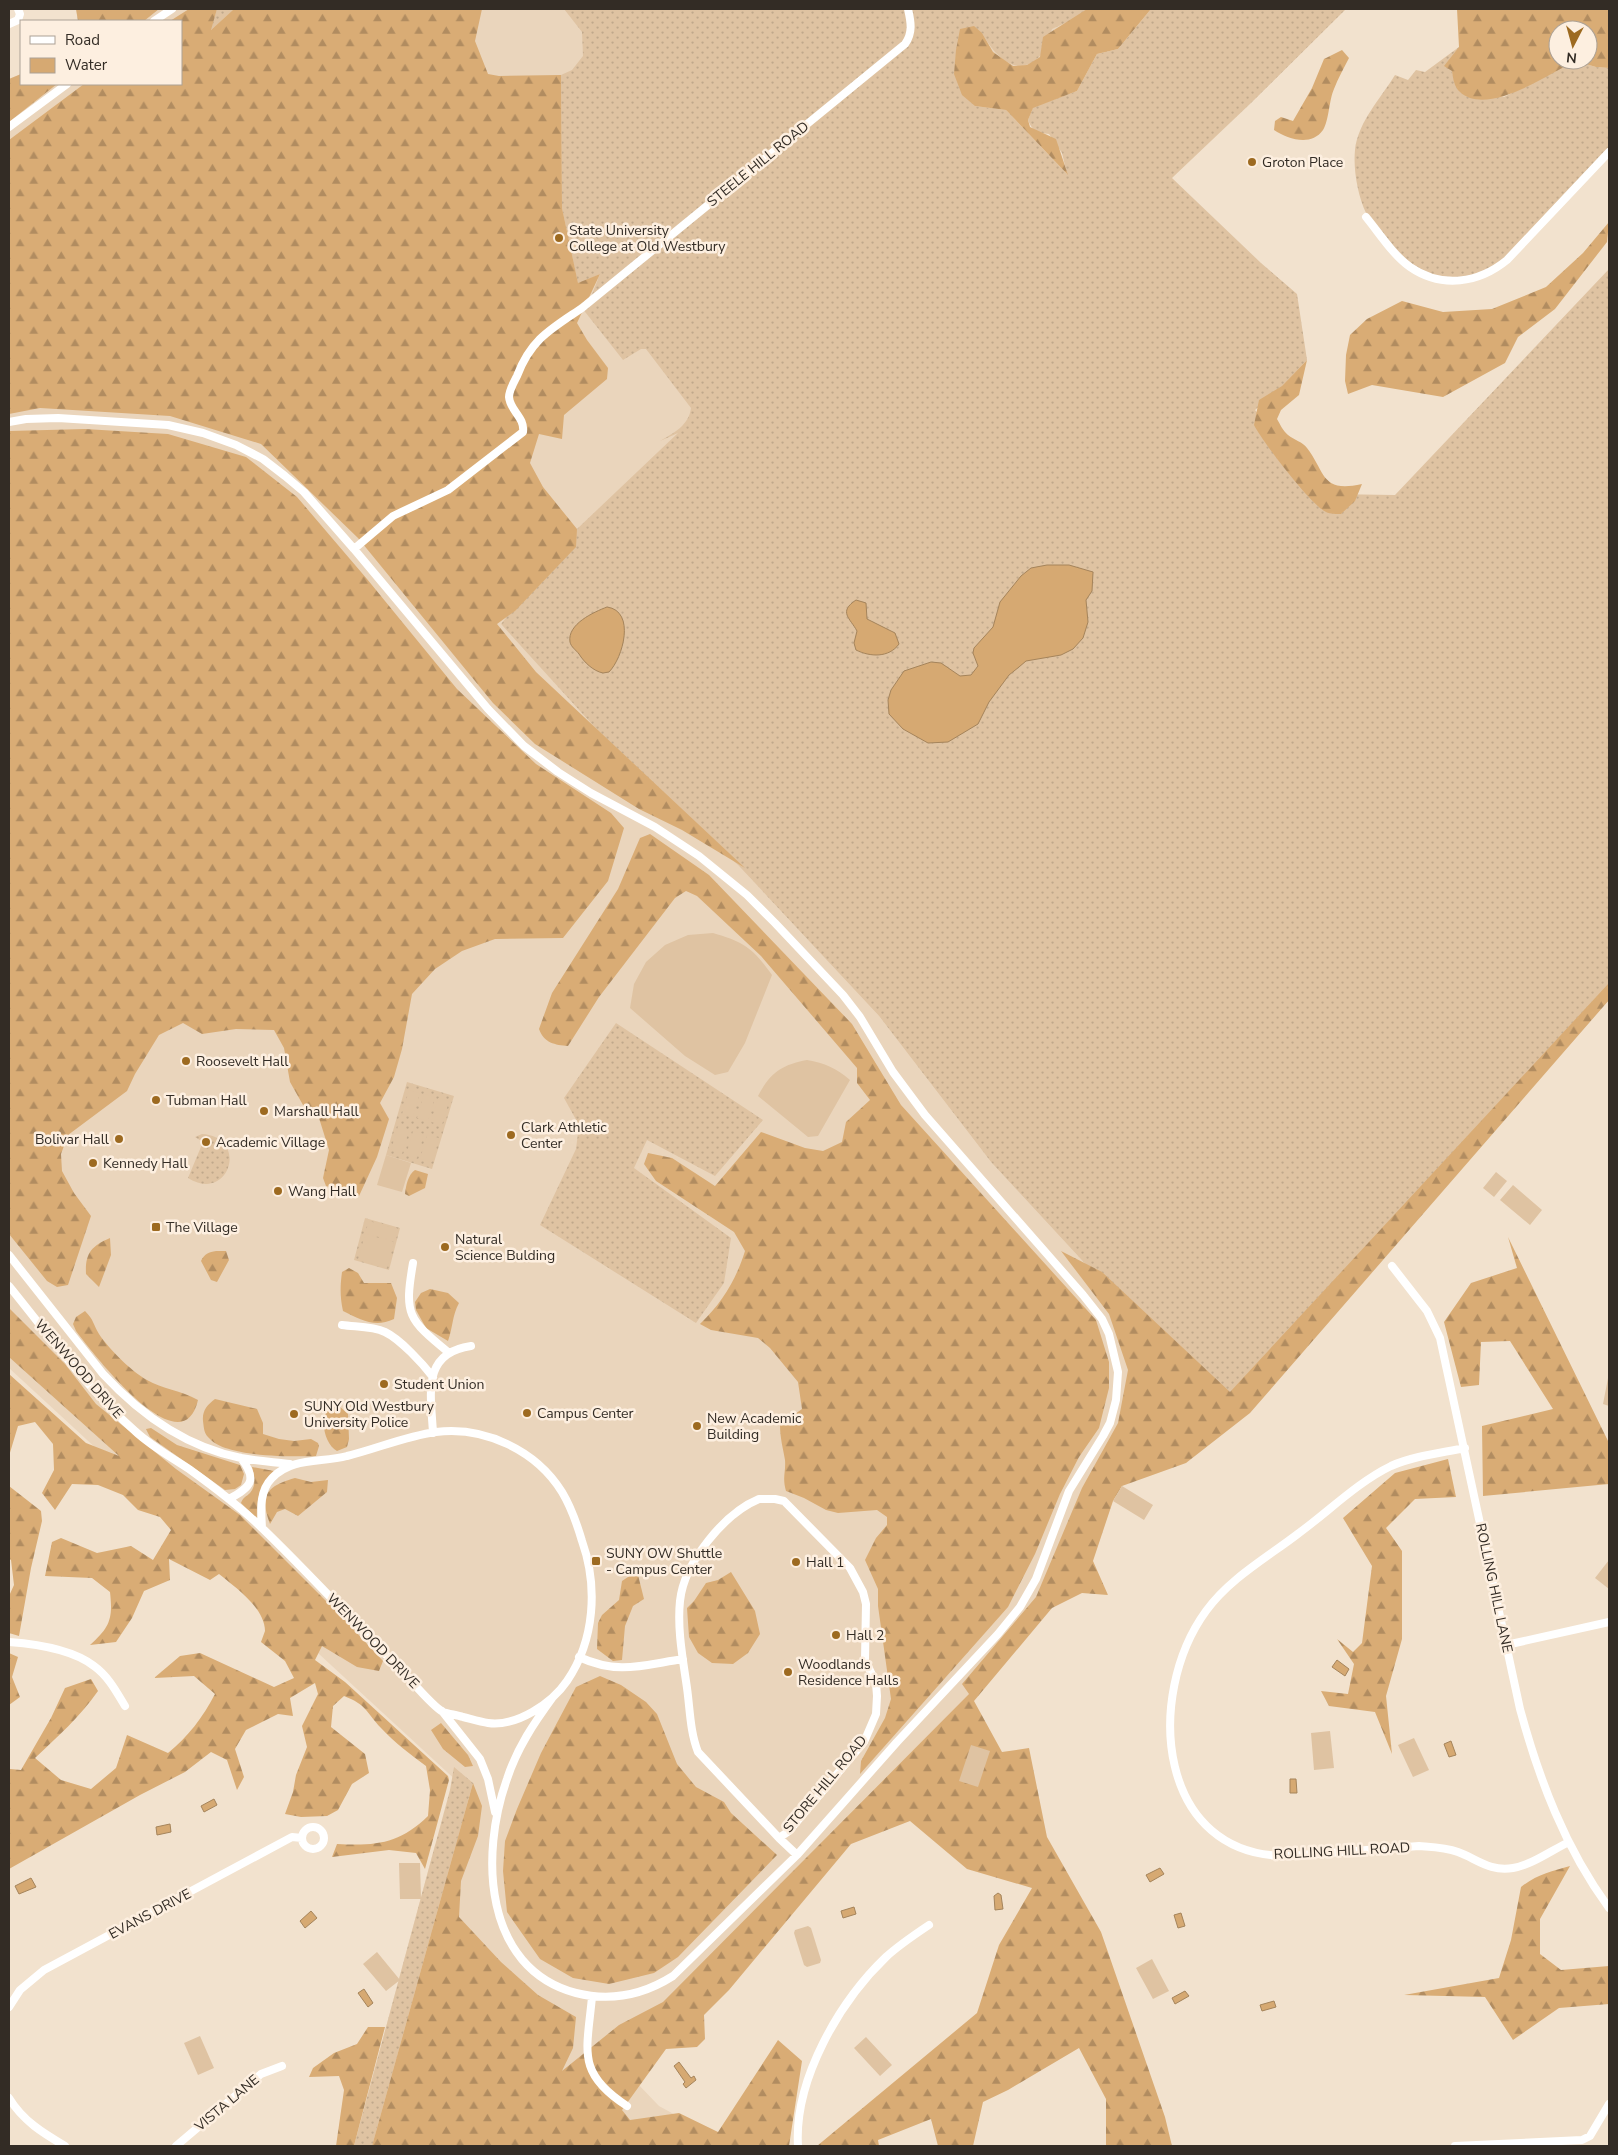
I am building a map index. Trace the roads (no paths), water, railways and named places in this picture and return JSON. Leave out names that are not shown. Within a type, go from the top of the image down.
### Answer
[{"type":"street","points":[[9,24],[17,21],[19,18],[18,9]]},
{"type":"street","points":[[156,20],[172,9]]},
{"type":"street","name":"STEELE HILL ROAD","points":[[354,549],[393,516],[448,490],[523,432],[524,424],[510,403],[509,398],[523,360],[537,340],[582,308],[905,44],[910,34],[911,24],[908,9]]},
{"type":"street","points":[[9,127],[67,85]]},
{"type":"street","points":[[1366,217],[1399,258],[1425,276],[1440,280],[1458,281],[1477,278],[1495,270],[1508,260],[1609,152]]},
{"type":"street","points":[[9,422],[26,419],[58,418],[168,425],[203,433],[236,445],[263,459],[298,487],[354,549],[488,709],[524,746],[558,772],[591,793],[655,827],[699,856],[746,895],[843,995],[912,1098],[1102,1319],[1109,1334],[1116,1358],[1118,1381],[1116,1400],[1110,1422],[1069,1491],[1036,1579],[1020,1607],[998,1634],[884,1756],[797,1855],[673,1976],[658,1985],[630,1996],[592,1997],[570,1991],[543,1978],[522,1959],[504,1931],[495,1905],[494,1892],[493,1844],[496,1814],[507,1778],[519,1749],[532,1726],[566,1683],[579,1656],[591,1619],[591,1573],[574,1518],[561,1490],[532,1460],[503,1442],[470,1432],[433,1433],[342,1458],[290,1464],[241,1458],[215,1451],[183,1437],[136,1407],[103,1374],[9,1255]]},
{"type":"street","points":[[413,1262],[409,1306],[414,1321],[422,1331],[448,1352]]},
{"type":"street","name":"ROLLING HILL LANE","points":[[1392,1266],[1428,1311],[1440,1338],[1520,1709],[1531,1750],[1545,1790],[1569,1842],[1609,1908]]},
{"type":"street","name":"WENWOOD DRIVE","points":[[9,1286],[112,1411],[146,1440],[229,1499],[262,1528],[442,1711],[480,1759],[488,1779],[496,1814]]},
{"type":"street","points":[[342,1326],[373,1328],[385,1332],[425,1366],[433,1377]]},
{"type":"street","points":[[433,1433],[431,1390],[433,1377],[440,1360],[448,1352],[471,1346]]},
{"type":"street","name":"ROLLING HILL ROAD","points":[[1465,1448],[1402,1462],[1390,1467],[1367,1481],[1242,1576],[1218,1597],[1188,1640],[1174,1681],[1170,1714],[1170,1740],[1176,1768],[1188,1800],[1206,1826],[1232,1845],[1252,1852],[1273,1856],[1420,1846],[1441,1847],[1457,1852],[1488,1867],[1503,1869],[1523,1865],[1569,1842]]},
{"type":"street","points":[[229,1499],[246,1490],[250,1482],[250,1472],[241,1458]]},
{"type":"street","points":[[262,1528],[261,1505],[266,1484],[275,1474],[290,1464]]},
{"type":"street","name":"STORE HILL ROAD","points":[[779,1838],[788,1831],[864,1742],[873,1724],[877,1696],[873,1675],[865,1660],[866,1604],[857,1578],[844,1561],[784,1502],[775,1499],[759,1499],[746,1505],[720,1528],[702,1549],[686,1578],[680,1599],[683,1659],[694,1738],[698,1752],[779,1838],[797,1855]]},
{"type":"street","points":[[1506,1645],[1609,1622]]},
{"type":"street","points":[[9,1642],[43,1647],[85,1660],[95,1666],[112,1684],[125,1706]]},
{"type":"street","points":[[579,1656],[596,1664],[618,1668],[683,1659]]},
{"type":"street","points":[[442,1711],[490,1724],[506,1722],[527,1714],[554,1697]]},
{"type":"street","name":"EVANS DRIVE","points":[[9,2006],[20,1990],[44,1970],[292,1837],[302,1838]]},
{"type":"street","points":[[798,2146],[797,2132],[801,2106],[811,2070],[824,2040],[874,1970],[887,1957],[929,1925]]},
{"type":"street","points":[[592,1997],[587,2057],[591,2071],[600,2086],[627,2106]]},
{"type":"street","name":"VISTA LANE","points":[[176,2146],[261,2074],[282,2066]]},
{"type":"street","points":[[9,2098],[28,2122],[65,2146]]},
{"type":"street","points":[[1455,2146],[1582,2140],[1590,2136],[1609,2104]]},
{"type":"water","points":[[1047,565],[1069,565],[1093,572],[1092,591],[1086,600],[1088,622],[1083,638],[1073,649],[1061,655],[1026,661],[1009,675],[989,702],[978,724],[948,742],[928,743],[903,729],[889,714],[888,700],[891,690],[904,671],[931,662],[941,663],[960,676],[971,675],[978,666],[973,653],[974,648],[993,627],[1000,602],[1021,576],[1031,568]]},
{"type":"water","points":[[856,600],[866,603],[867,619],[895,633],[899,644],[895,649],[879,655],[867,654],[856,650],[854,643],[857,631],[847,612],[851,604]]},
{"type":"water","points":[[607,607],[616,610],[622,617],[624,636],[619,656],[614,665],[609,672],[603,673],[592,668],[583,660],[571,645],[570,636],[577,624],[582,620]]},
{"type":"water","points":[[1337,1660],[1349,1669],[1345,1676],[1332,1667]]},
{"type":"water","points":[[1451,1741],[1456,1755],[1449,1757],[1444,1744]]},
{"type":"water","points":[[1290,1779],[1296,1779],[1297,1793],[1290,1793]]},
{"type":"water","points":[[214,1799],[217,1805],[204,1812],[201,1806]]},
{"type":"water","points":[[170,1824],[171,1832],[157,1835],[156,1827]]},
{"type":"water","points":[[1160,1868],[1164,1874],[1150,1882],[1146,1875]]},
{"type":"water","points":[[31,1878],[36,1887],[19,1894],[15,1886]]},
{"type":"water","points":[[998,1893],[1001,1895],[1003,1909],[995,1910],[994,1896]]},
{"type":"water","points":[[854,1907],[856,1914],[843,1918],[841,1911]]},
{"type":"water","points":[[311,1911],[317,1918],[305,1928],[300,1921]]},
{"type":"water","points":[[1181,1913],[1185,1926],[1178,1928],[1174,1915]]},
{"type":"water","points":[[364,1989],[373,2003],[368,2007],[358,1993]]},
{"type":"water","points":[[1185,1991],[1189,1996],[1175,2004],[1172,1998]]},
{"type":"water","points":[[1274,2001],[1276,2007],[1262,2011],[1260,2005]]},
{"type":"water","points":[[679,2062],[691,2078],[694,2076],[696,2080],[686,2088],[683,2084],[685,2082],[674,2066]]},
{"type":"place","name":"Groton Place","points":[[1252,162]]},
{"type":"place","name":"State University College at Old Westbury","points":[[559,238]]},
{"type":"place","name":"Roosevelt Hall","points":[[186,1061]]},
{"type":"place","name":"Tubman Hall","points":[[156,1100]]},
{"type":"place","name":"Marshall Hall","points":[[264,1111]]},
{"type":"place","name":"Clark Athletic Center","points":[[511,1135]]},
{"type":"place","name":"Bolivar Hall","points":[[119,1139]]},
{"type":"place","name":"Academic Village","points":[[206,1142]]},
{"type":"place","name":"Kennedy Hall","points":[[93,1163]]},
{"type":"place","name":"Wang Hall","points":[[278,1191]]},
{"type":"place","name":"The Village","points":[[156,1227]]},
{"type":"place","name":"Natural Science Bulding","points":[[445,1247]]},
{"type":"place","name":"Student Union","points":[[384,1384]]},
{"type":"place","name":"Campus Center","points":[[527,1413]]},
{"type":"place","name":"SUNY Old Westbury University Police","points":[[294,1414]]},
{"type":"place","name":"New Academic Building","points":[[697,1426]]},
{"type":"place","name":"SUNY OW Shuttle - Campus Center","points":[[596,1561]]},
{"type":"place","name":"Hall 1","points":[[796,1562]]},
{"type":"place","name":"Hall 2","points":[[836,1635]]},
{"type":"place","name":"Woodlands Residence Halls","points":[[788,1672]]}]
